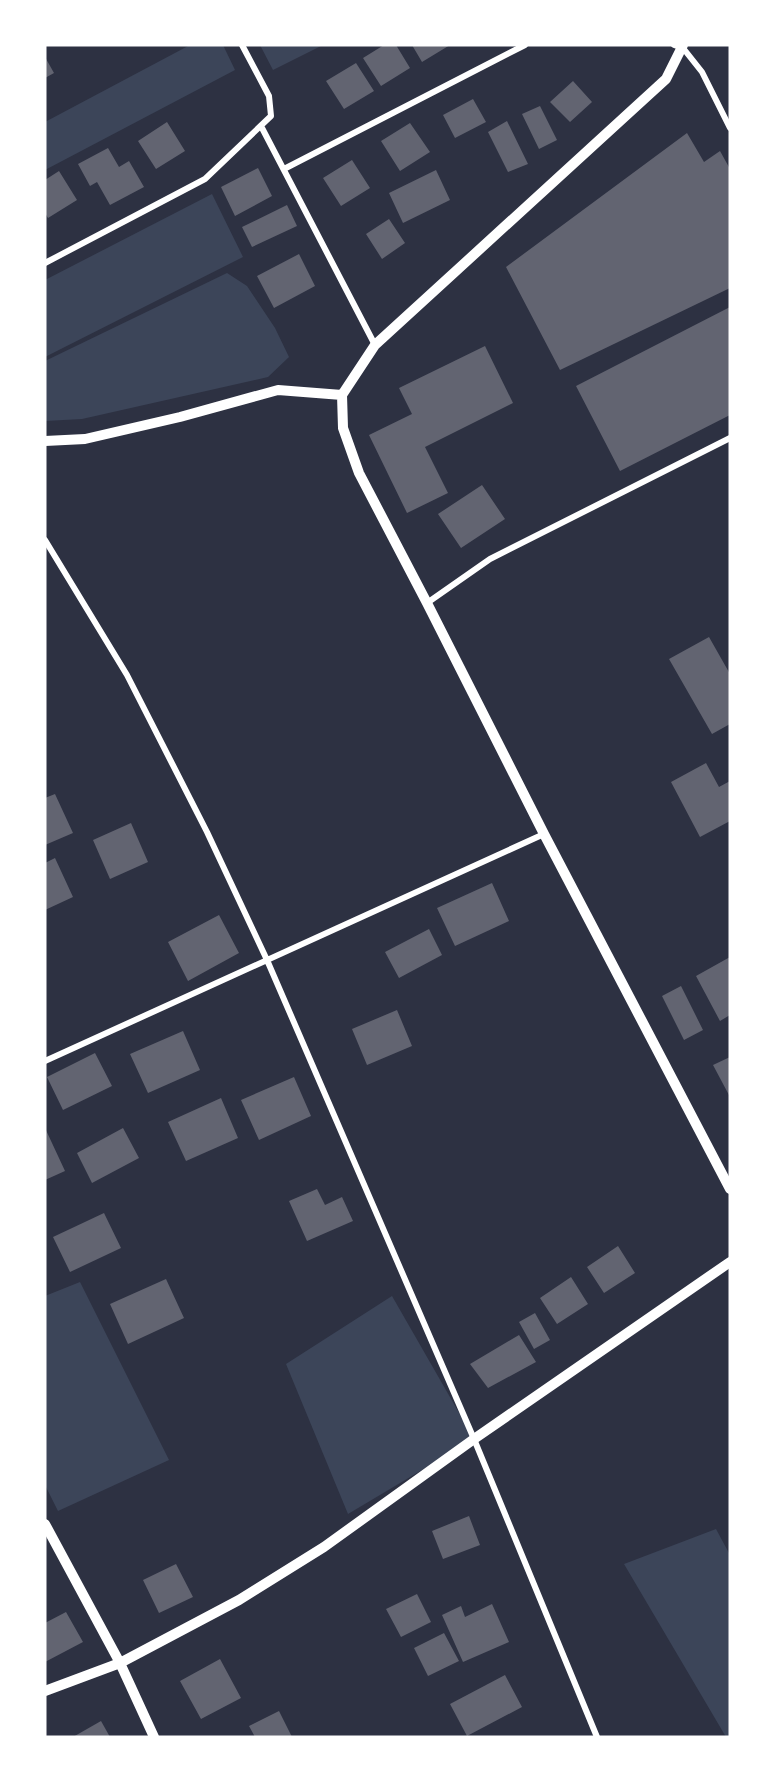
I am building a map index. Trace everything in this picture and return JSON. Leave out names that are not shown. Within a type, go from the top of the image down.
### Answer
[{"type":"street","points":[[45,263],[205,179],[271,116],[269,96],[242,45]]},
{"type":"street","points":[[284,169],[525,45]]},
{"type":"street","points":[[730,128],[702,72],[680,46],[666,79],[375,345],[342,395],[343,428],[359,473],[428,603],[544,834],[730,1189]]},
{"type":"street","points":[[261,126],[375,345]]},
{"type":"street","points":[[45,441],[85,439],[180,417],[278,390],[342,395]]},
{"type":"street","points":[[428,603],[490,559],[730,438]]},
{"type":"street","points":[[46,545],[127,675],[207,832],[267,960],[474,1439],[597,1737]]},
{"type":"street","points":[[45,1061],[544,834]]},
{"type":"street","points":[[45,1690],[120,1663],[239,1600],[324,1547],[474,1439],[730,1262]]},
{"type":"street","points":[[45,1524],[120,1663],[154,1737]]},
{"type":"shaded area","points":[[190,45],[223,45],[235,70],[45,170],[45,122]]},
{"type":"shaded area","points":[[260,45],[323,45],[273,70]]},
{"type":"shaded area","points":[[212,194],[243,257],[45,357],[45,280]]},
{"type":"shaded area","points":[[227,273],[247,286],[275,328],[289,357],[268,377],[82,419],[45,421],[45,361]]},
{"type":"shaded area","points":[[80,1282],[169,1460],[58,1511],[45,1485],[45,1296]]},
{"type":"shaded area","points":[[392,1296],[474,1439],[348,1514],[286,1364]]},
{"type":"shaded area","points":[[716,1529],[730,1555],[730,1737],[726,1737],[624,1564]]},
{"type":"building","points":[[384,45],[396,45],[410,68],[381,86],[363,58]]},
{"type":"building","points":[[412,45],[450,45],[422,62]]},
{"type":"building","points":[[45,57],[54,73],[45,78]]},
{"type":"building","points":[[356,63],[374,91],[344,109],[326,81]]},
{"type":"building","points":[[573,81],[592,102],[570,122],[550,102]]},
{"type":"building","points":[[473,99],[486,122],[455,138],[443,115]]},
{"type":"building","points":[[540,106],[557,140],[539,149],[522,114]]},
{"type":"building","points":[[507,121],[528,164],[508,172],[488,132]]},
{"type":"building","points":[[167,122],[185,151],[156,169],[138,141]]},
{"type":"building","points":[[410,123],[430,152],[400,171],[381,141]]},
{"type":"building","points":[[687,133],[704,162],[720,151],[730,169],[730,288],[560,370],[506,267]]},
{"type":"building","points":[[108,148],[119,167],[129,161],[144,187],[110,205],[97,182],[90,186],[78,164]]},
{"type":"building","points":[[352,160],[370,188],[341,206],[323,178]]},
{"type":"building","points":[[258,168],[272,196],[235,216],[221,187]]},
{"type":"building","points":[[436,170],[450,200],[403,223],[389,193]]},
{"type":"building","points":[[59,171],[77,200],[48,218],[45,213],[45,180]]},
{"type":"building","points":[[287,205],[297,226],[252,247],[242,227]]},
{"type":"building","points":[[389,219],[405,243],[382,259],[366,234]]},
{"type":"building","points":[[299,254],[315,286],[274,308],[257,276]]},
{"type":"building","points":[[730,307],[730,415],[620,471],[576,386]]},
{"type":"building","points":[[485,346],[513,403],[425,447],[448,493],[407,513],[369,435],[412,414],[399,388]]},
{"type":"building","points":[[482,485],[505,519],[461,548],[438,514]]},
{"type":"building","points":[[709,637],[730,674],[730,724],[712,734],[669,659]]},
{"type":"building","points":[[706,763],[719,787],[730,781],[730,821],[700,837],[671,782]]},
{"type":"building","points":[[55,794],[73,833],[45,845],[45,798]]},
{"type":"building","points":[[131,823],[148,862],[110,879],[93,840]]},
{"type":"building","points":[[55,858],[73,897],[45,910],[45,863]]},
{"type":"building","points":[[492,883],[509,921],[455,946],[437,908]]},
{"type":"building","points":[[219,915],[239,953],[188,981],[168,942]]},
{"type":"building","points":[[429,929],[442,955],[399,978],[385,952]]},
{"type":"building","points":[[730,957],[730,1015],[720,1021],[696,976]]},
{"type":"building","points":[[681,986],[703,1030],[684,1040],[662,996]]},
{"type":"building","points":[[397,1010],[412,1046],[367,1065],[352,1029]]},
{"type":"building","points":[[183,1031],[200,1070],[148,1093],[130,1054]]},
{"type":"building","points":[[95,1053],[112,1086],[63,1110],[47,1077]]},
{"type":"building","points":[[730,1057],[730,1097],[713,1065]]},
{"type":"building","points":[[294,1077],[311,1116],[259,1140],[241,1100]]},
{"type":"building","points":[[221,1098],[238,1138],[186,1161],[168,1122]]},
{"type":"building","points":[[45,1128],[65,1171],[45,1180]]},
{"type":"building","points":[[123,1128],[139,1158],[92,1183],[77,1153]]},
{"type":"building","points":[[317,1189],[325,1205],[342,1197],[353,1221],[307,1241],[289,1201]]},
{"type":"building","points":[[104,1213],[121,1248],[70,1272],[53,1237]]},
{"type":"building","points":[[618,1246],[635,1273],[604,1293],[587,1267]]},
{"type":"building","points":[[571,1277],[588,1304],[557,1324],[540,1298]]},
{"type":"building","points":[[166,1279],[184,1318],[128,1344],[110,1304]]},
{"type":"building","points":[[535,1313],[550,1340],[534,1349],[519,1322]]},
{"type":"building","points":[[519,1335],[536,1362],[488,1388],[470,1364]]},
{"type":"building","points":[[469,1516],[480,1545],[443,1559],[432,1531]]},
{"type":"building","points":[[176,1564],[193,1597],[159,1613],[143,1580]]},
{"type":"building","points":[[417,1594],[431,1622],[401,1637],[386,1609]]},
{"type":"building","points":[[492,1604],[509,1642],[463,1662],[442,1615],[461,1606],[465,1617]]},
{"type":"building","points":[[66,1612],[83,1642],[45,1662],[45,1623]]},
{"type":"building","points":[[444,1633],[459,1661],[428,1676],[414,1648]]},
{"type":"building","points":[[220,1659],[241,1698],[201,1719],[180,1681]]},
{"type":"building","points":[[505,1675],[522,1707],[467,1736],[450,1704]]},
{"type":"building","points":[[279,1711],[292,1737],[255,1737],[249,1726]]},
{"type":"building","points":[[101,1721],[110,1737],[73,1737]]}]
